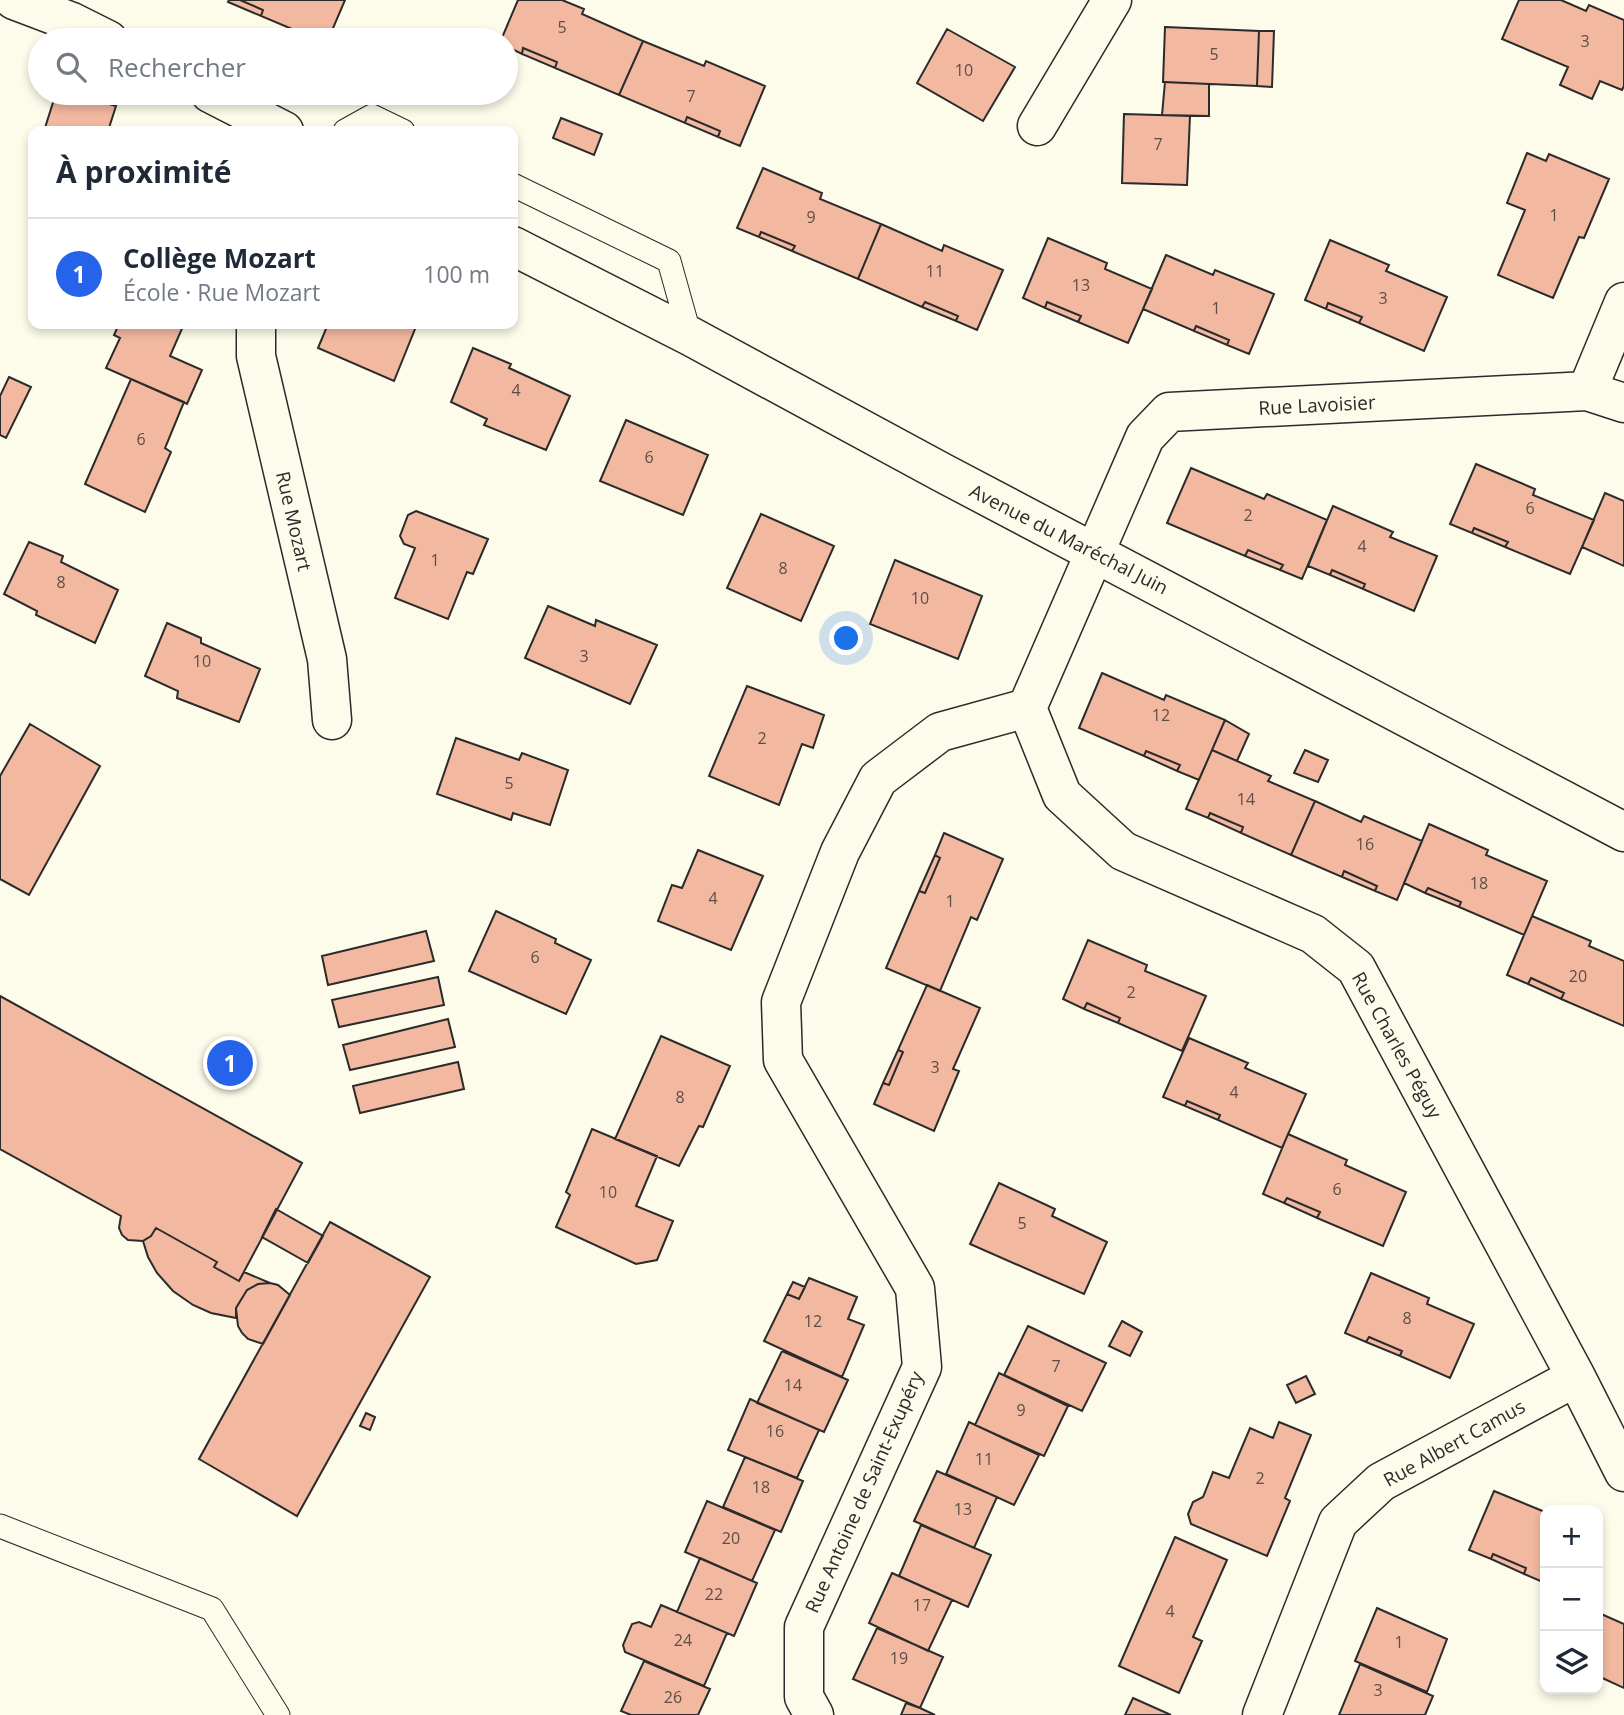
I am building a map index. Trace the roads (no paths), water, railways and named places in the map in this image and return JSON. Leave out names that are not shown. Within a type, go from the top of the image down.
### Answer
[{"type":"street","points":[[14,0],[84,28]]},
{"type":"street","points":[[1037,126],[1112,0]]},
{"type":"street","points":[[233,105],[274,126]]},
{"type":"street","name":"Avenue du Maréchal Juin","points":[[518,249],[690,335],[943,473],[1624,832]]},
{"type":"street","points":[[1587,391],[1624,302]]},
{"type":"street","name":"Rue Mozart","points":[[256,329],[256,356],[327,659],[332,719]]},
{"type":"street","name":"Rue Lavoisier","points":[[1094,552],[1145,437],[1168,412],[1587,391],[1624,403]]},
{"type":"street","points":[[1027,708],[1094,552]]},
{"type":"street","name":"Rue Charles Péguy","points":[[1027,708],[1062,795],[1123,850],[1313,934],[1356,968],[1576,1377],[1624,1472]]},
{"type":"street","name":"Rue Antoine de Saint-Exupéry","points":[[814,1715],[804,1697],[804,1627],[922,1367],[915,1288],[783,1060],[781,1002],[840,852],[878,779],[940,732],[1027,708]]},
{"type":"street","name":"Rue Albert Camus","points":[[1262,1715],[1339,1522],[1381,1482],[1576,1377]]},
{"type":"lane","points":[[354,126],[372,116],[393,126]]},
{"type":"lane","points":[[518,187],[669,261],[690,335]]},
{"type":"lane","points":[[0,1526],[212,1609],[278,1715]]},
{"type":"place","name":"Collège Mozart","points":[[230,1063]]}]
